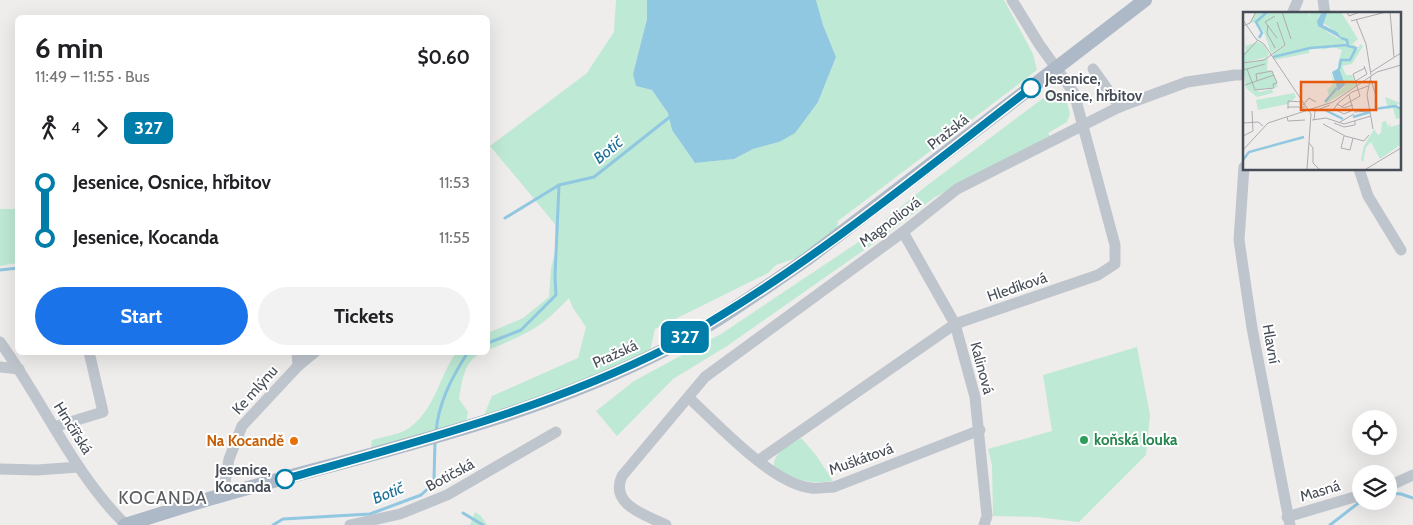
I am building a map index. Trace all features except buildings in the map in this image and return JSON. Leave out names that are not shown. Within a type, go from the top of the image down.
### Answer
[{"type":"main road","name":"Pražská","points":[[126,525],[223,494],[442,435],[547,401],[670,346],[751,297],[807,259],[1145,0]]},
{"type":"street","name":"Hledíková","points":[[759,460],[955,324],[1098,275],[1115,264],[1115,245],[1074,93],[1039,44],[1012,0]]},
{"type":"street","points":[[1293,12],[1298,0]]},
{"type":"street","points":[[1093,69],[1120,107]]},
{"type":"street","name":"Magnoliová","points":[[666,525],[629,506],[621,498],[619,490],[622,476],[706,377],[903,232],[957,189],[1120,107],[1187,82],[1235,74],[1243,75]]},
{"type":"street","name":"Hlavní","points":[[1244,170],[1239,240],[1252,328],[1288,521]]},
{"type":"street","points":[[1359,170],[1368,196],[1401,250]]},
{"type":"street","name":"Kalinová","points":[[903,232],[955,324],[975,397],[980,430],[987,516],[984,525]]},
{"type":"street","name":"Hrnčířská","points":[[0,342],[19,369],[79,467],[126,525]]},
{"type":"street","points":[[54,427],[103,412],[90,355]]},
{"type":"street","name":"Ke mlýnu","points":[[297,355],[298,366]]},
{"type":"street","name":"Ke mlýnu","points":[[223,494],[229,460],[242,426],[298,366],[311,355]]},
{"type":"street","points":[[0,367],[19,369]]},
{"type":"street","name":"Muškátová","points":[[689,398],[774,474],[793,483],[812,488],[834,487],[980,430]]},
{"type":"street","name":"Botičská","points":[[350,525],[385,522],[447,495],[556,432]]},
{"type":"street","points":[[0,469],[37,470],[79,467]]},
{"type":"street","points":[[1397,482],[1413,475]]},
{"type":"street","name":"Masná","points":[[1288,521],[1352,498]]},
{"type":"green space","points":[[616,0],[647,0],[647,19],[633,74],[636,86],[652,90],[668,113],[672,130],[695,163],[734,159],[753,149],[779,142],[818,102],[836,57],[823,25],[816,0],[1004,0],[1033,54],[1037,70],[838,221],[837,228],[805,255],[776,265],[768,273],[655,329],[650,351],[580,383],[483,418],[492,396],[578,358],[586,327],[573,308],[569,298],[532,330],[490,349],[490,332],[523,318],[549,297],[551,268],[557,245],[555,224],[490,146],[587,73],[614,32]]},
{"type":"green space","points":[[1054,90],[1065,94],[1070,114],[1067,122],[1048,133],[1050,136],[935,197],[877,241],[727,346],[673,379],[617,436],[596,411],[634,381],[721,334],[860,241],[925,187]]},
{"type":"green space","points":[[0,209],[15,209],[15,263],[0,266]]},
{"type":"green space","name":"koňská louka","points":[[1137,347],[1150,415],[1146,455],[1079,522],[1037,517],[993,516],[992,465],[988,449],[1052,431],[1043,375]]},
{"type":"green space","points":[[455,355],[478,355],[471,361],[465,372],[459,399],[468,412],[466,423],[371,448],[372,440],[394,435],[416,423],[430,404]]},
{"type":"green space","points":[[801,438],[816,455],[833,481],[809,482],[774,468],[774,462],[778,454]]},
{"type":"green space","points":[[475,512],[481,516],[487,525],[470,525]]},
{"type":"water","points":[[647,0],[816,0],[823,25],[836,57],[818,102],[795,133],[779,142],[753,149],[734,159],[695,163],[672,130],[668,113],[652,90],[636,86],[633,74],[647,19]]},
{"type":"waterway","name":"Botič","points":[[490,342],[521,330],[556,295],[555,276],[559,185],[594,177],[671,116]]},
{"type":"waterway","points":[[505,218],[559,185]]},
{"type":"waterway","points":[[0,270],[15,268]]},
{"type":"waterway","name":"Botič","points":[[436,433],[443,401],[466,355]]},
{"type":"waterway","name":"Botič","points":[[273,525],[283,519],[370,514],[421,495],[432,485],[434,479],[435,442]]},
{"type":"waterway","points":[[1397,494],[1413,498]]},
{"type":"waterway","points":[[1330,525],[1352,508]]},
{"type":"waterway","points":[[463,513],[483,525]]},
{"type":"bus line","name":"327","points":[[285,479],[480,424],[547,401],[607,376],[670,346],[751,297],[807,259],[1031,88]]},
{"type":"place","name":"Jesenice, Osnice, hřbitov","points":[[1031,88]]},
{"type":"place","name":"koňská louka","points":[[1084,440]]},
{"type":"place","name":"Na Kocandě","points":[[294,441]]},
{"type":"place","name":"Jesenice, Kocanda","points":[[285,479]]},
{"type":"district","name":"KOCANDA","points":[[163,498]]}]
